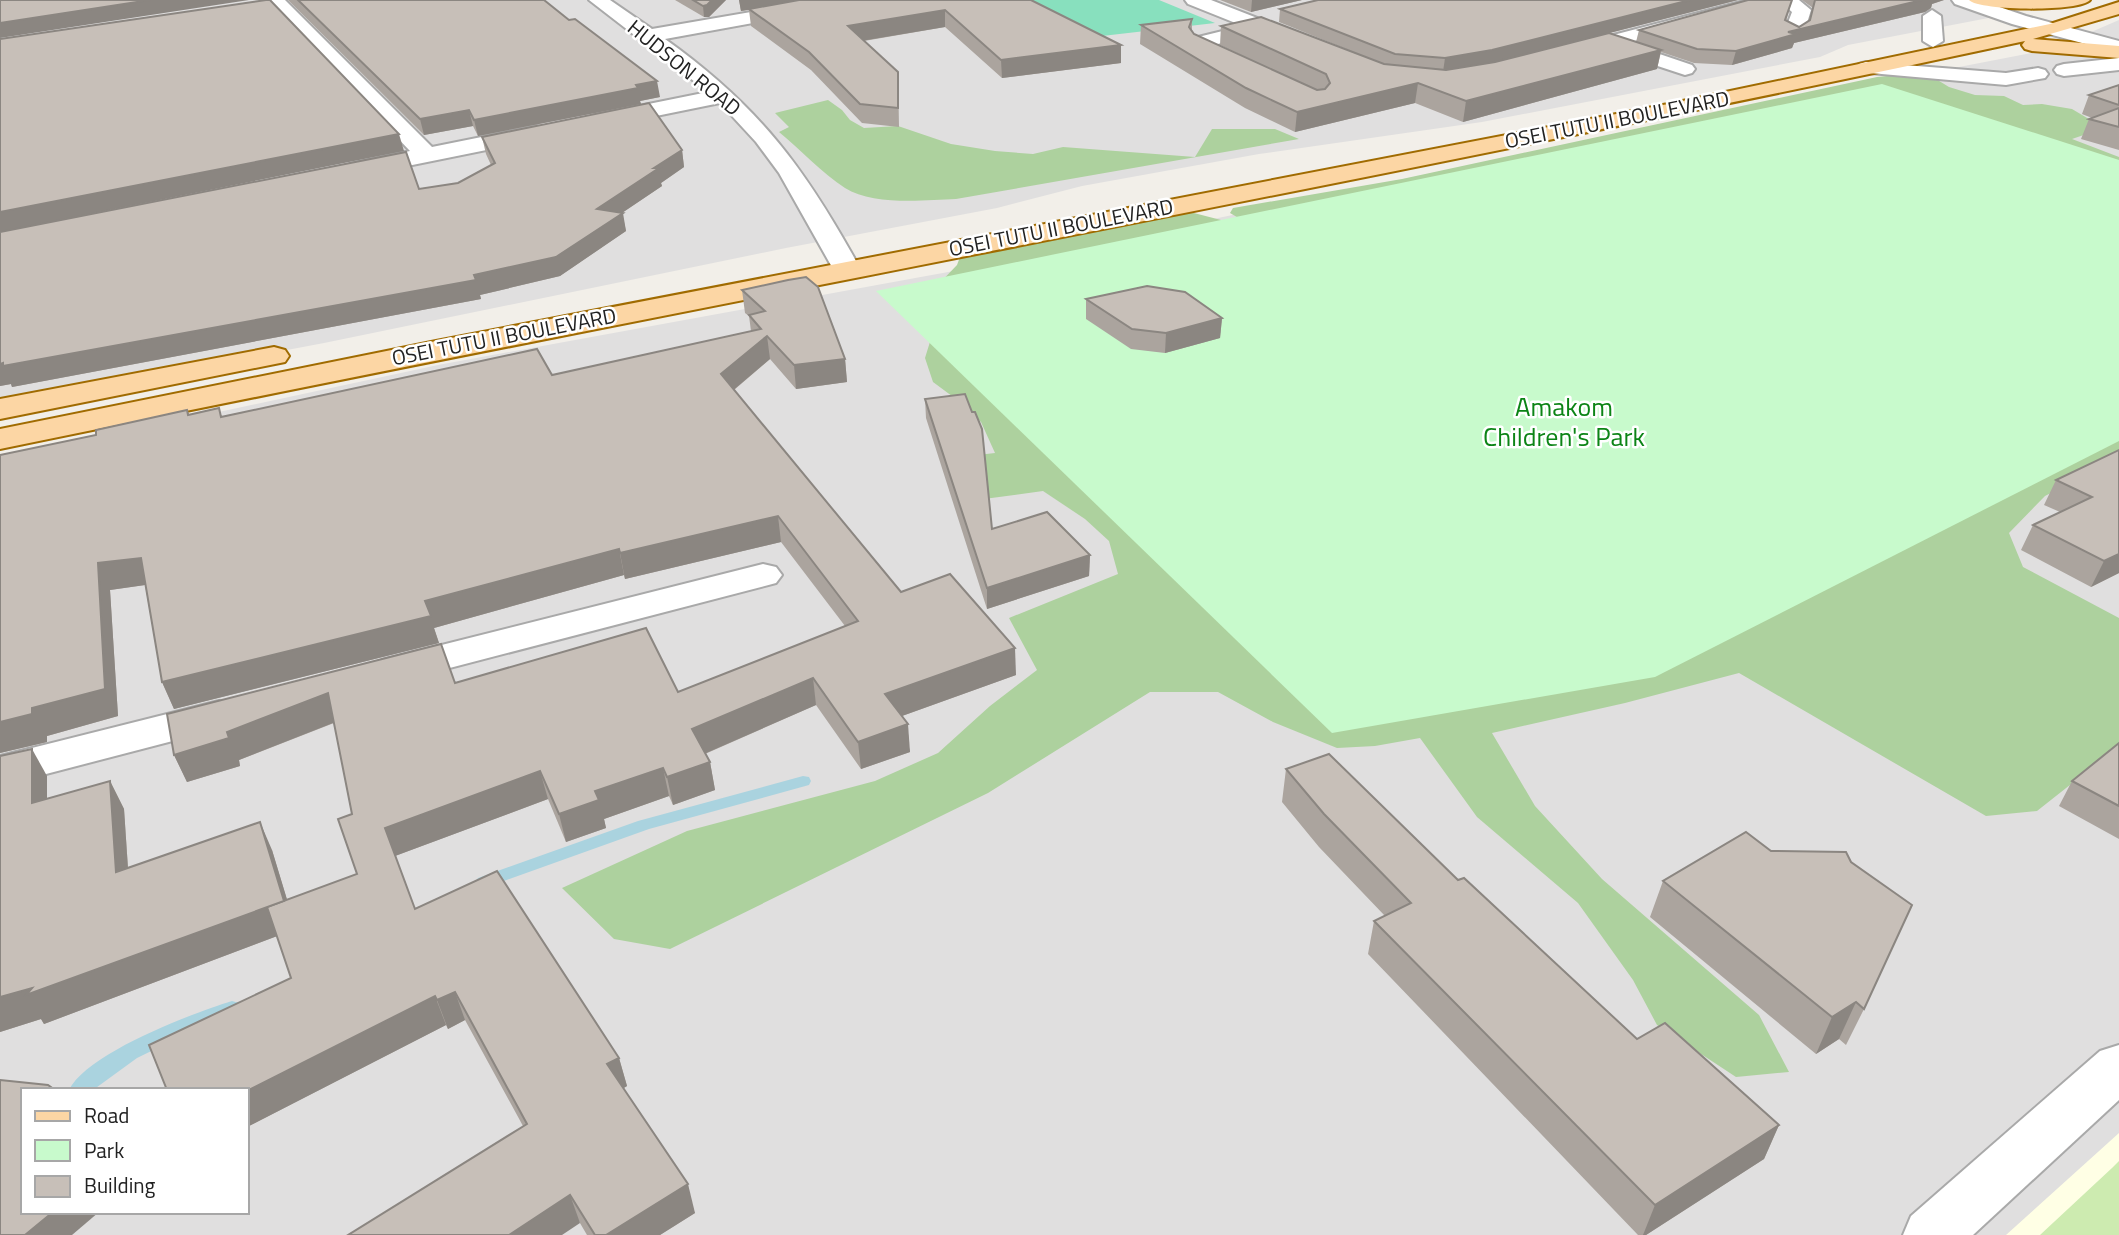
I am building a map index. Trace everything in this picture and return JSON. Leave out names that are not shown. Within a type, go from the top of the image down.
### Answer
[{"type":"main road","points":[[1978,0],[2036,3],[2081,0]]},
{"type":"main road","name":"OSEI TUTU II BOULEVARD","points":[[0,409],[847,252],[1668,111],[1866,68],[1941,47],[2081,0]]},
{"type":"main road","name":"OSEI TUTU II BOULEVARD","points":[[1017,213],[2061,27],[2119,8]]},
{"type":"main road","points":[[1941,47],[2046,45],[2119,49]]},
{"type":"main road","name":"OSEI TUTU II BOULEVARD","points":[[0,439],[847,252]]},
{"type":"street","name":"HUDSON ROAD","points":[[598,0],[723,96],[748,119],[847,252]]},
{"type":"street","points":[[647,36],[851,0]]},
{"type":"street","points":[[1194,0],[1313,47]]},
{"type":"street","points":[[1555,56],[1769,0]]},
{"type":"street","points":[[1787,0],[1802,10],[1794,33]]},
{"type":"street","points":[[1962,0],[2061,27],[2119,39]]},
{"type":"street","points":[[252,9],[277,2],[427,155]]},
{"type":"street","points":[[1933,8],[1941,47]]},
{"type":"street","points":[[1258,73],[1201,46],[1201,42],[1286,12]]},
{"type":"street","points":[[2061,27],[2119,49]]},
{"type":"street","points":[[1607,43],[1685,69]]},
{"type":"street","points":[[2064,70],[2119,64]]},
{"type":"street","points":[[1866,68],[2006,79],[2038,74]]},
{"type":"street","points":[[333,174],[723,96]]},
{"type":"street","points":[[362,678],[763,575]]},
{"type":"street","points":[[0,771],[256,706]]},
{"type":"street","points":[[1932,1235],[2119,1067]]},
{"type":"shaded area","points":[[0,0],[2049,0],[2004,15],[1848,45],[1820,57],[1482,122],[1259,154],[1082,186],[997,208],[786,248],[324,343],[0,404]]},
{"type":"shaded area","points":[[2119,20],[2119,1235],[0,1235],[0,459],[438,365],[1041,255],[1700,117],[2052,49]]},
{"type":"shaded area","points":[[2119,1133],[2119,1235],[2006,1235]]},
{"type":"green space","points":[[1007,0],[1159,0],[1215,23],[1076,39]]},
{"type":"green space","name":"Amakom Children's Park","points":[[1907,74],[1931,76],[1949,87],[1975,95],[2004,96],[2023,105],[2042,104],[2072,109],[2104,128],[2072,139],[2119,157],[2119,458],[2045,496],[2009,533],[2023,567],[2119,618],[2119,753],[2113,751],[2037,811],[1986,816],[1739,673],[1625,703],[1492,733],[1535,806],[1602,879],[1759,1015],[1789,1072],[1736,1077],[1657,1025],[1633,980],[1578,903],[1477,817],[1420,738],[1375,746],[1337,748],[1273,722],[1218,692],[1150,692],[988,793],[670,949],[614,939],[562,888],[687,831],[875,781],[938,753],[990,706],[1037,670],[1009,618],[1118,574],[1109,541],[1085,519],[1043,491],[984,499],[960,457],[995,453],[981,422],[933,382],[925,358],[941,306],[932,291],[957,265],[960,257],[1062,237],[1088,228],[1190,212],[1221,220],[1242,220],[1230,213],[1233,208],[1402,179],[1877,77]]},
{"type":"green space","name":"Amakom Children's Park","points":[[1882,84],[2119,160],[2119,441],[1655,677],[1332,733],[876,291]]},
{"type":"green space","points":[[828,100],[850,120],[864,128],[898,126],[951,144],[995,151],[1033,154],[1063,147],[1195,157],[1212,129],[1275,129],[1299,139],[956,199],[884,200],[857,194],[845,188],[779,132],[789,127],[775,113]]},
{"type":"green space","points":[[2119,1161],[2119,1235],[2040,1235],[2112,1168]]},
{"type":"building","points":[[0,0],[150,0],[0,23]]},
{"type":"building","points":[[270,0],[399,134],[0,212],[0,39]]},
{"type":"building","points":[[298,0],[544,0],[569,20],[575,19],[657,81],[636,85],[638,88],[474,120],[469,110],[420,119]]},
{"type":"building","points":[[693,0],[712,0],[703,6]]},
{"type":"building","points":[[799,0],[1031,0],[1121,45],[1001,60],[945,10],[848,26],[898,72],[898,108],[860,104],[809,52],[749,9]]},
{"type":"building","points":[[1318,0],[1690,0],[1492,50],[1445,58],[1395,54],[1280,9]]},
{"type":"building","points":[[1748,0],[1792,0],[1785,20],[1799,27],[1810,20],[1815,0],[1922,0],[1788,32],[1796,34],[1736,51],[1697,49],[1639,30]]},
{"type":"building","points":[[1261,17],[1384,64],[1446,70],[1495,62],[1609,33],[1661,50],[1466,101],[1418,83],[1297,112],[1246,88],[1141,25],[1192,19],[1189,27],[1194,34],[1317,90],[1325,89],[1330,83],[1326,74],[1221,26]]},
{"type":"building","points":[[2119,85],[2119,105],[2089,95]]},
{"type":"building","points":[[649,103],[682,150],[597,209],[623,213],[556,257],[474,275],[476,280],[3,366],[3,363],[0,364],[0,232],[406,152],[419,189],[458,183],[495,163],[482,137]]},
{"type":"building","points":[[2119,108],[2119,127],[2089,119]]},
{"type":"building","points":[[806,277],[818,287],[845,359],[794,365],[767,336],[721,374],[901,592],[950,574],[1015,648],[885,694],[908,724],[858,742],[813,678],[692,729],[710,762],[667,777],[663,768],[595,791],[599,800],[559,814],[540,771],[385,828],[415,909],[497,871],[619,1058],[607,1064],[688,1184],[606,1235],[595,1235],[570,1195],[509,1235],[348,1235],[527,1124],[455,992],[437,1000],[435,996],[248,1090],[248,1088],[166,1088],[149,1045],[291,978],[267,907],[357,874],[338,819],[352,814],[328,693],[227,732],[229,738],[174,755],[167,714],[441,644],[455,683],[646,628],[678,692],[858,621],[778,516],[620,553],[619,549],[425,601],[431,616],[162,682],[141,558],[98,563],[105,689],[32,708],[32,714],[0,722],[0,455],[96,435],[96,430],[187,410],[188,415],[219,408],[221,417],[537,349],[552,375],[761,329],[749,315],[765,311],[742,290]]},
{"type":"building","points":[[1147,286],[1185,292],[1222,318],[1166,333],[1132,329],[1086,299]]},
{"type":"building","points":[[965,394],[982,429],[992,529],[1047,512],[1090,555],[987,588],[925,399]]},
{"type":"building","points":[[2119,450],[2119,554],[2104,561],[2033,525],[2092,497],[2056,480]]},
{"type":"building","points":[[2119,743],[2119,806],[2072,781]]},
{"type":"building","points":[[32,749],[32,803],[110,781],[116,872],[260,822],[284,901],[26,995],[32,988],[0,997],[0,756]]},
{"type":"building","points":[[1329,754],[1458,880],[1464,878],[1637,1039],[1665,1023],[1779,1125],[1655,1205],[1374,921],[1411,903],[1324,814],[1286,769]]},
{"type":"building","points":[[1746,832],[1771,851],[1846,852],[1851,862],[1912,905],[1864,1009],[1856,1002],[1832,1017],[1663,881]]},
{"type":"building","points":[[0,1080],[48,1085],[52,1088],[21,1088],[21,1214],[51,1214],[25,1235],[0,1235]]},
{"type":"waterway","points":[[484,882],[644,825],[803,781]]},
{"type":"waterway","points":[[81,1088],[130,1052],[232,1008]]}]
